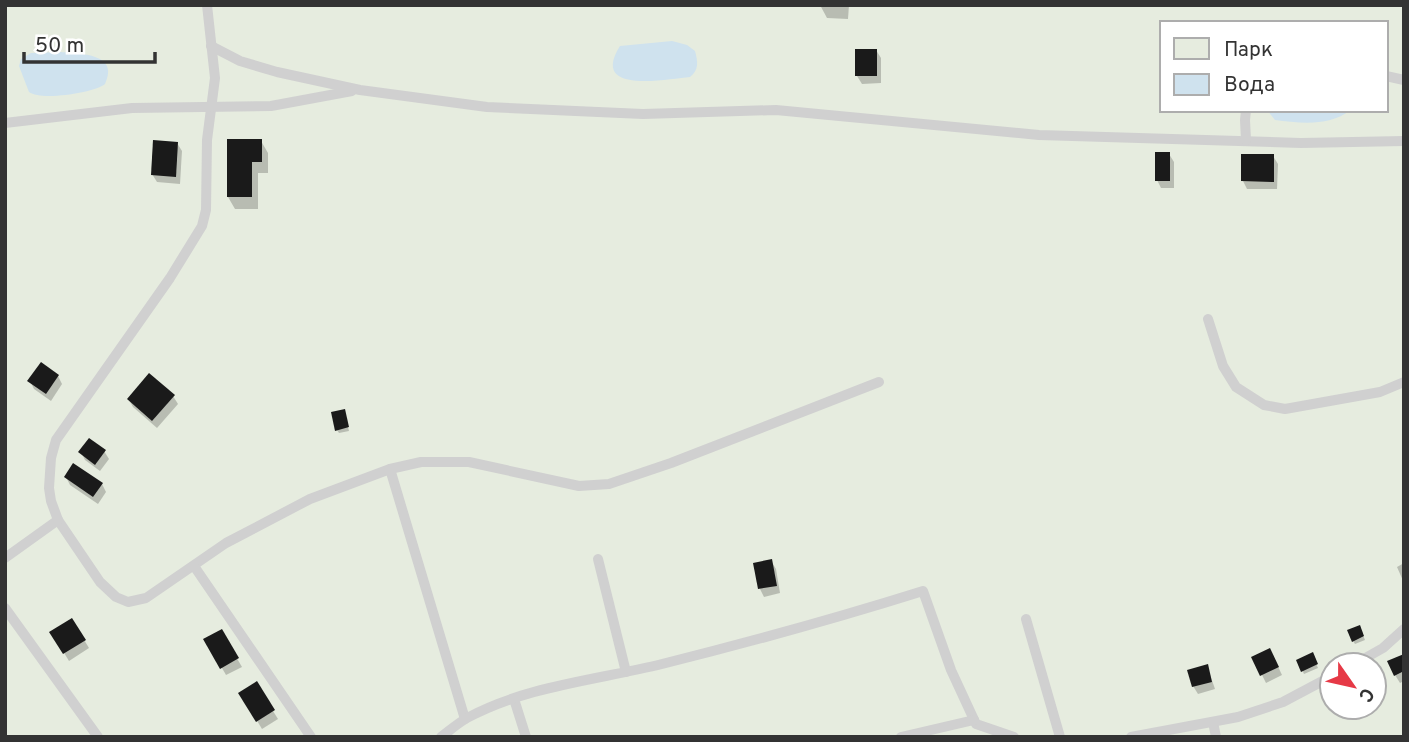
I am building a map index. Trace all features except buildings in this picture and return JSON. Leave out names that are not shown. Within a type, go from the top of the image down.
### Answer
[{"type":"lane","points":[[207,5],[215,78],[207,140],[206,210],[202,226],[170,278],[56,440],[51,458],[49,488],[58,520],[100,582],[116,597],[128,602],[146,598],[226,543],[310,499],[390,469],[422,462],[469,462],[579,486],[609,485],[879,382]]},
{"type":"lane","points":[[211,46],[240,61],[360,90],[487,107],[643,114],[776,110],[1039,135],[1301,143],[1404,141]]},
{"type":"lane","points":[[5,123],[132,108],[271,106],[360,90]]},
{"type":"lane","points":[[1246,112],[1247,140]]},
{"type":"lane","points":[[1208,319],[1223,366],[1236,387],[1264,405],[1286,409],[1380,392],[1404,382]]},
{"type":"lane","points":[[390,469],[465,719]]},
{"type":"lane","points":[[5,558],[58,520]]},
{"type":"lane","points":[[598,559],[626,672]]},
{"type":"lane","points":[[194,566],[311,737]]},
{"type":"lane","points":[[441,737],[465,719],[514,699],[839,618],[923,591],[951,670],[976,724],[1014,737]]},
{"type":"lane","points":[[5,608],[98,737]]},
{"type":"lane","points":[[1026,619],[1060,737]]},
{"type":"lane","points":[[1378,651],[1404,629]]},
{"type":"lane","points":[[1131,737],[1238,717],[1283,702],[1318,683]]},
{"type":"lane","points":[[514,699],[526,737]]},
{"type":"lane","points":[[901,737],[974,720]]},
{"type":"lane","points":[[1213,722],[1216,737]]},
{"type":"green space","points":[[5,5],[1404,5],[1404,737],[5,737]]},
{"type":"water","points":[[672,41],[687,45],[695,51],[697,66],[690,77],[635,81],[622,78],[615,72],[613,61],[620,46]]},
{"type":"water","points":[[31,53],[87,55],[103,61],[108,74],[105,84],[67,95],[44,96],[29,92],[19,66],[21,59]]},
{"type":"water","points":[[1269,112],[1347,112],[1324,121],[1304,123],[1275,120]]}]
